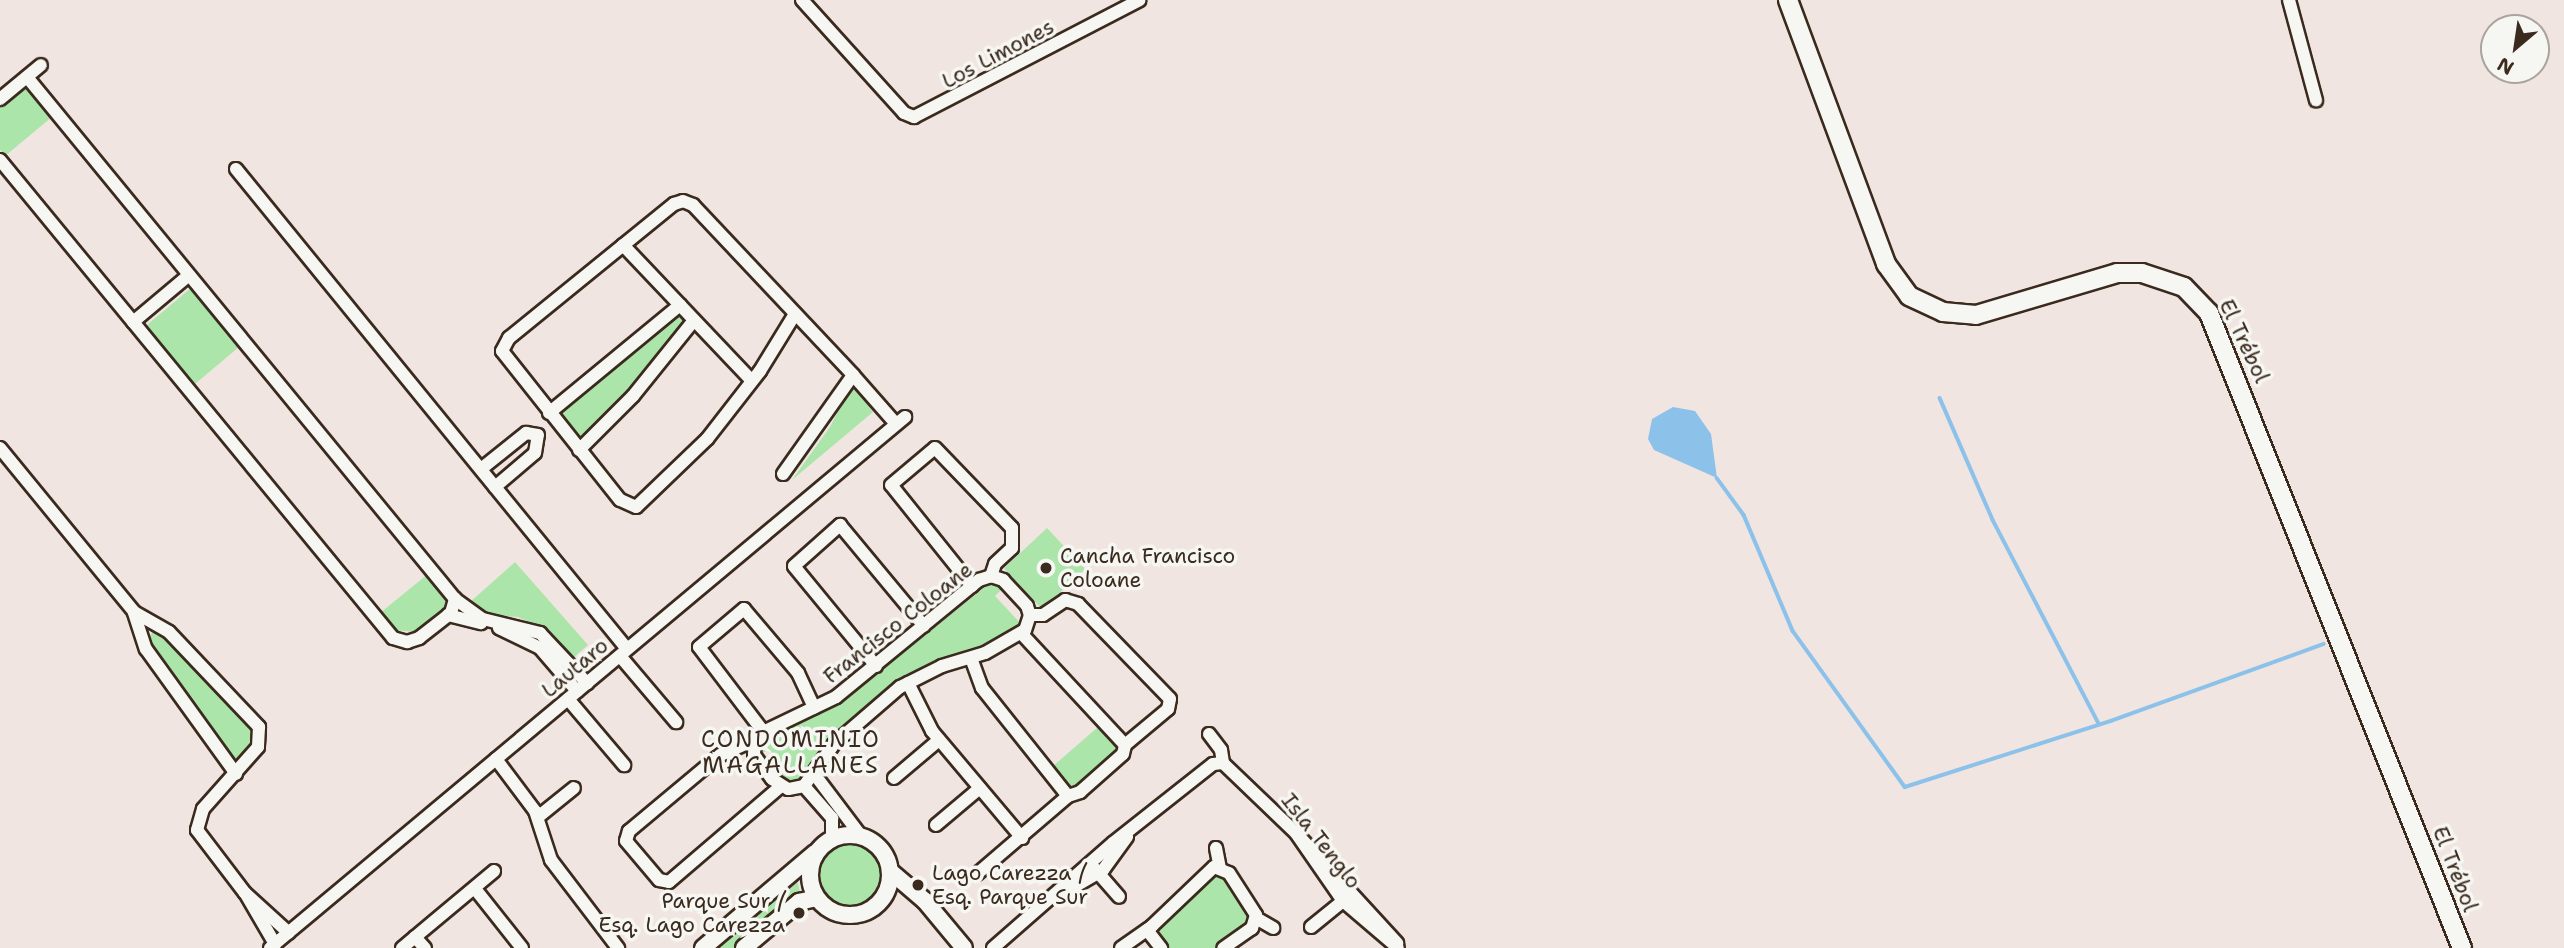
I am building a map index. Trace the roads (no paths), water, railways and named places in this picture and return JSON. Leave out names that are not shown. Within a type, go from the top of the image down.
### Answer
[{"type":"main road","name":"El Trébol","points":[[1788,0],[1886,264],[1909,296],[1943,312],[1976,314],[2117,273],[2142,273],[2184,287],[2209,313],[2462,948]]},
{"type":"street","name":"Los Limones","points":[[802,0],[910,117],[921,116],[1132,2]]},
{"type":"street","points":[[2289,0],[2316,100]]},
{"type":"street","points":[[0,99],[41,65]]},
{"type":"street","points":[[27,77],[455,599],[483,619],[540,633],[624,765]]},
{"type":"street","points":[[0,160],[393,638],[413,641],[448,615],[455,599]]},
{"type":"street","points":[[236,169],[481,469],[676,722]]},
{"type":"street","points":[[783,474],[853,375],[795,314],[687,202],[674,204],[502,348],[552,417],[622,503],[636,507],[688,459],[752,381],[795,314]]},
{"type":"street","points":[[623,245],[752,381]]},
{"type":"street","points":[[133,322],[189,275]]},
{"type":"street","points":[[495,487],[535,453],[538,435],[552,417],[680,305]]},
{"type":"street","points":[[579,450],[633,396],[694,320]]},
{"type":"street","name":"Lautaro","points":[[273,946],[901,420],[853,375]]},
{"type":"street","points":[[481,469],[526,433],[538,435]]},
{"type":"street","points":[[0,447],[134,612],[142,639],[236,774]]},
{"type":"street","points":[[972,586],[891,485],[935,447],[1012,528],[1012,548],[994,566],[992,576]]},
{"type":"street","points":[[876,666],[794,566],[840,525],[924,626]]},
{"type":"street","name":"Francisco Coloane","points":[[752,741],[762,730],[836,697],[972,586],[992,576],[1003,580],[1027,606],[1030,615]]},
{"type":"street","points":[[781,786],[757,761],[752,741],[728,748],[625,838],[659,880],[669,882],[781,786],[804,786],[815,775],[834,744],[908,683],[971,658],[1021,633],[1030,615],[1043,615],[1065,600],[1078,604],[1171,705],[1131,744],[1125,745]]},
{"type":"street","points":[[762,730],[699,646],[744,609],[797,673],[814,707]]},
{"type":"street","points":[[134,612],[159,625],[259,727],[258,747],[200,814],[197,830],[245,893],[273,946]]},
{"type":"street","points":[[448,615],[497,628],[534,643],[578,691]]},
{"type":"street","points":[[142,639],[159,625]]},
{"type":"street","points":[[1021,633],[1125,745]]},
{"type":"street","points":[[971,658],[982,688],[1068,796]]},
{"type":"street","points":[[908,683],[939,740],[1022,838]]},
{"type":"street","points":[[993,948],[1051,900],[1090,863],[1218,763],[1221,750],[1209,734]]},
{"type":"street","points":[[894,778],[939,740]]},
{"type":"street","points":[[977,874],[1068,796],[1080,792],[1123,754],[1125,745]]},
{"type":"street","points":[[496,759],[538,817],[548,855],[618,948]]},
{"type":"street","name":"Isla Tenglo","points":[[1218,763],[1296,833],[1343,901],[1399,948]]},
{"type":"street","points":[[815,775],[861,836],[883,851],[890,871],[933,911],[964,948]]},
{"type":"street","points":[[804,786],[832,818],[826,844],[810,873],[817,898],[832,911],[847,915],[867,912],[883,900],[899,895],[933,911]]},
{"type":"street","points":[[538,817],[574,788]]},
{"type":"street","points":[[936,825],[980,788]]},
{"type":"street","points":[[1296,833],[1353,893],[1399,948]]},
{"type":"street","points":[[1051,900],[1099,874],[1129,834]]},
{"type":"street","points":[[703,948],[826,844],[861,836]]},
{"type":"street","points":[[1216,848],[1220,868],[1237,884],[1256,918],[1273,928]]},
{"type":"street","points":[[1090,863],[1119,897]]},
{"type":"street","points":[[1121,948],[1147,930],[1202,874],[1220,868]]},
{"type":"street","points":[[402,948],[476,890],[494,871]]},
{"type":"street","points":[[883,900],[890,871]]},
{"type":"street","points":[[476,890],[522,948]]},
{"type":"street","points":[[245,893],[289,933]]},
{"type":"street","points":[[1311,927],[1353,893]]},
{"type":"street","points":[[744,948],[799,902],[817,898]]},
{"type":"street","points":[[1223,948],[1248,932],[1256,918]]},
{"type":"street","points":[[1147,930],[1161,948]]},
{"type":"street","points":[[415,937],[425,948]]},
{"type":"water","points":[[1673,407],[1695,411],[1711,434],[1717,478],[1654,450],[1648,439],[1652,419]]},
{"type":"waterway","points":[[1940,398],[1993,520],[2099,724]]},
{"type":"waterway","points":[[1717,478],[1744,515],[1793,631],[1905,787],[2111,721],[2324,644]]},
{"type":"place","name":"Cancha Francisco Coloane","points":[[1046,568]]},
{"type":"place","name":"Lago Carezza / Esq. Parque Sur","points":[[918,885]]},
{"type":"place","name":"Parque Sur / Esq. Lago Carezza","points":[[799,913]]},
{"type":"district","name":"CONDOMINIO MAGALLANES","points":[[791,752]]}]
